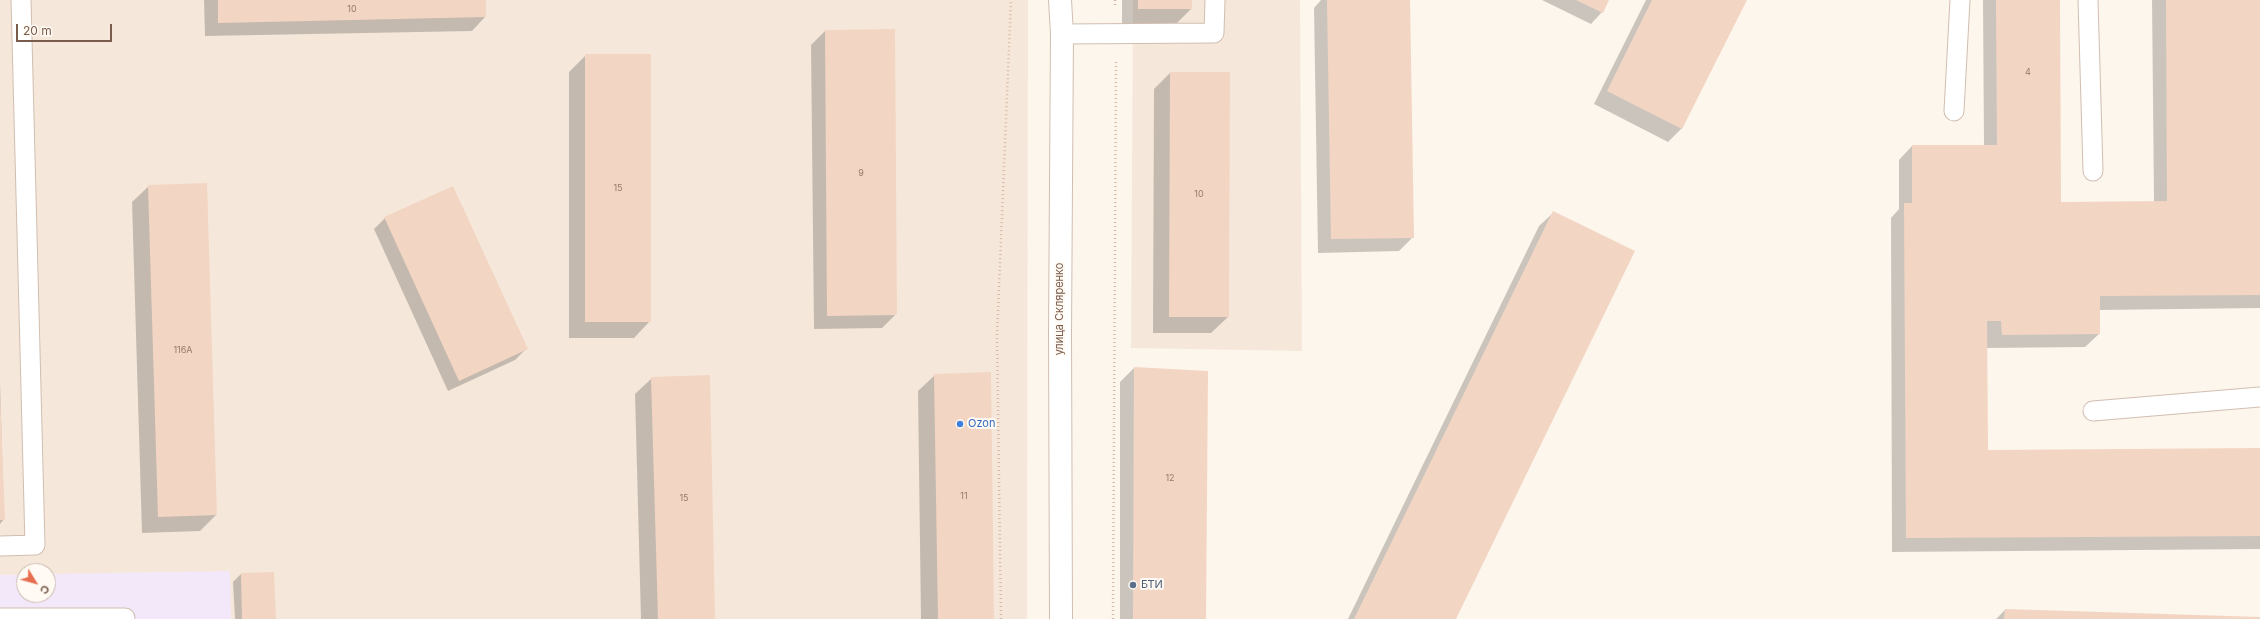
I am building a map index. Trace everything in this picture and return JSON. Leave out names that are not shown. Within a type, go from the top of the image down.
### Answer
[{"type":"street","name":"улица Скляренко","points":[[1060,0],[1062,34],[1060,325],[1061,619]]},
{"type":"lane","points":[[0,546],[35,545],[21,0]]},
{"type":"lane","points":[[1062,34],[1214,33],[1215,0]]},
{"type":"lane","points":[[1954,111],[1960,0]]},
{"type":"lane","points":[[2088,0],[2093,171]]},
{"type":"lane","points":[[2094,411],[2260,397]]},
{"type":"lane","points":[[0,618],[125,618]]},
{"type":"path","points":[[1001,619],[997,335],[1011,0]]},
{"type":"path","points":[[1113,619],[1117,33],[1115,0]]},
{"type":"shaded area","points":[[0,0],[1028,0],[1027,619],[0,619]]},
{"type":"shaded area","points":[[1133,0],[1300,0],[1302,351],[1131,348]]},
{"type":"shaded area","points":[[230,571],[231,619],[0,619],[0,575],[16,575],[16,603],[56,603],[56,574]]},
{"type":"building","points":[[218,0],[486,0],[486,17],[218,23]]},
{"type":"building","points":[[1138,0],[1192,0],[1192,9],[1138,9]]},
{"type":"building","points":[[1327,0],[1410,0],[1414,238],[1331,239]]},
{"type":"building","points":[[1576,0],[1609,0],[1603,13]]},
{"type":"building","points":[[1652,0],[1747,0],[1682,129],[1607,91]]},
{"type":"building","points":[[1996,0],[2060,0],[2061,202],[2167,201],[2166,0],[2260,0],[2260,295],[2100,296],[2100,334],[2002,335],[2001,321],[1987,321],[1988,450],[2260,448],[2260,536],[1906,538],[1904,203],[1912,203],[1912,145],[1997,145]]},
{"type":"building","points":[[895,29],[897,315],[827,316],[825,30]]},
{"type":"building","points":[[585,54],[651,54],[651,322],[585,322]]},
{"type":"building","points":[[1170,72],[1230,72],[1229,317],[1169,317]]},
{"type":"building","points":[[207,183],[217,515],[158,517],[148,185]]},
{"type":"building","points":[[453,186],[528,349],[459,381],[384,217]]},
{"type":"building","points":[[1553,211],[1635,251],[1456,619],[1354,619]]},
{"type":"building","points":[[1134,367],[1208,371],[1206,619],[1133,619]]},
{"type":"building","points":[[991,372],[994,619],[938,619],[934,374]]},
{"type":"building","points":[[710,375],[715,619],[658,619],[651,377]]},
{"type":"building","points":[[0,393],[5,520],[0,520]]},
{"type":"building","points":[[274,572],[276,619],[242,619],[241,573]]},
{"type":"building","points":[[2005,609],[2260,617],[2260,619],[2004,619]]},
{"type":"place","name":"Ozon","points":[[960,424]]},
{"type":"place","name":"БТИ","points":[[1133,585]]}]
